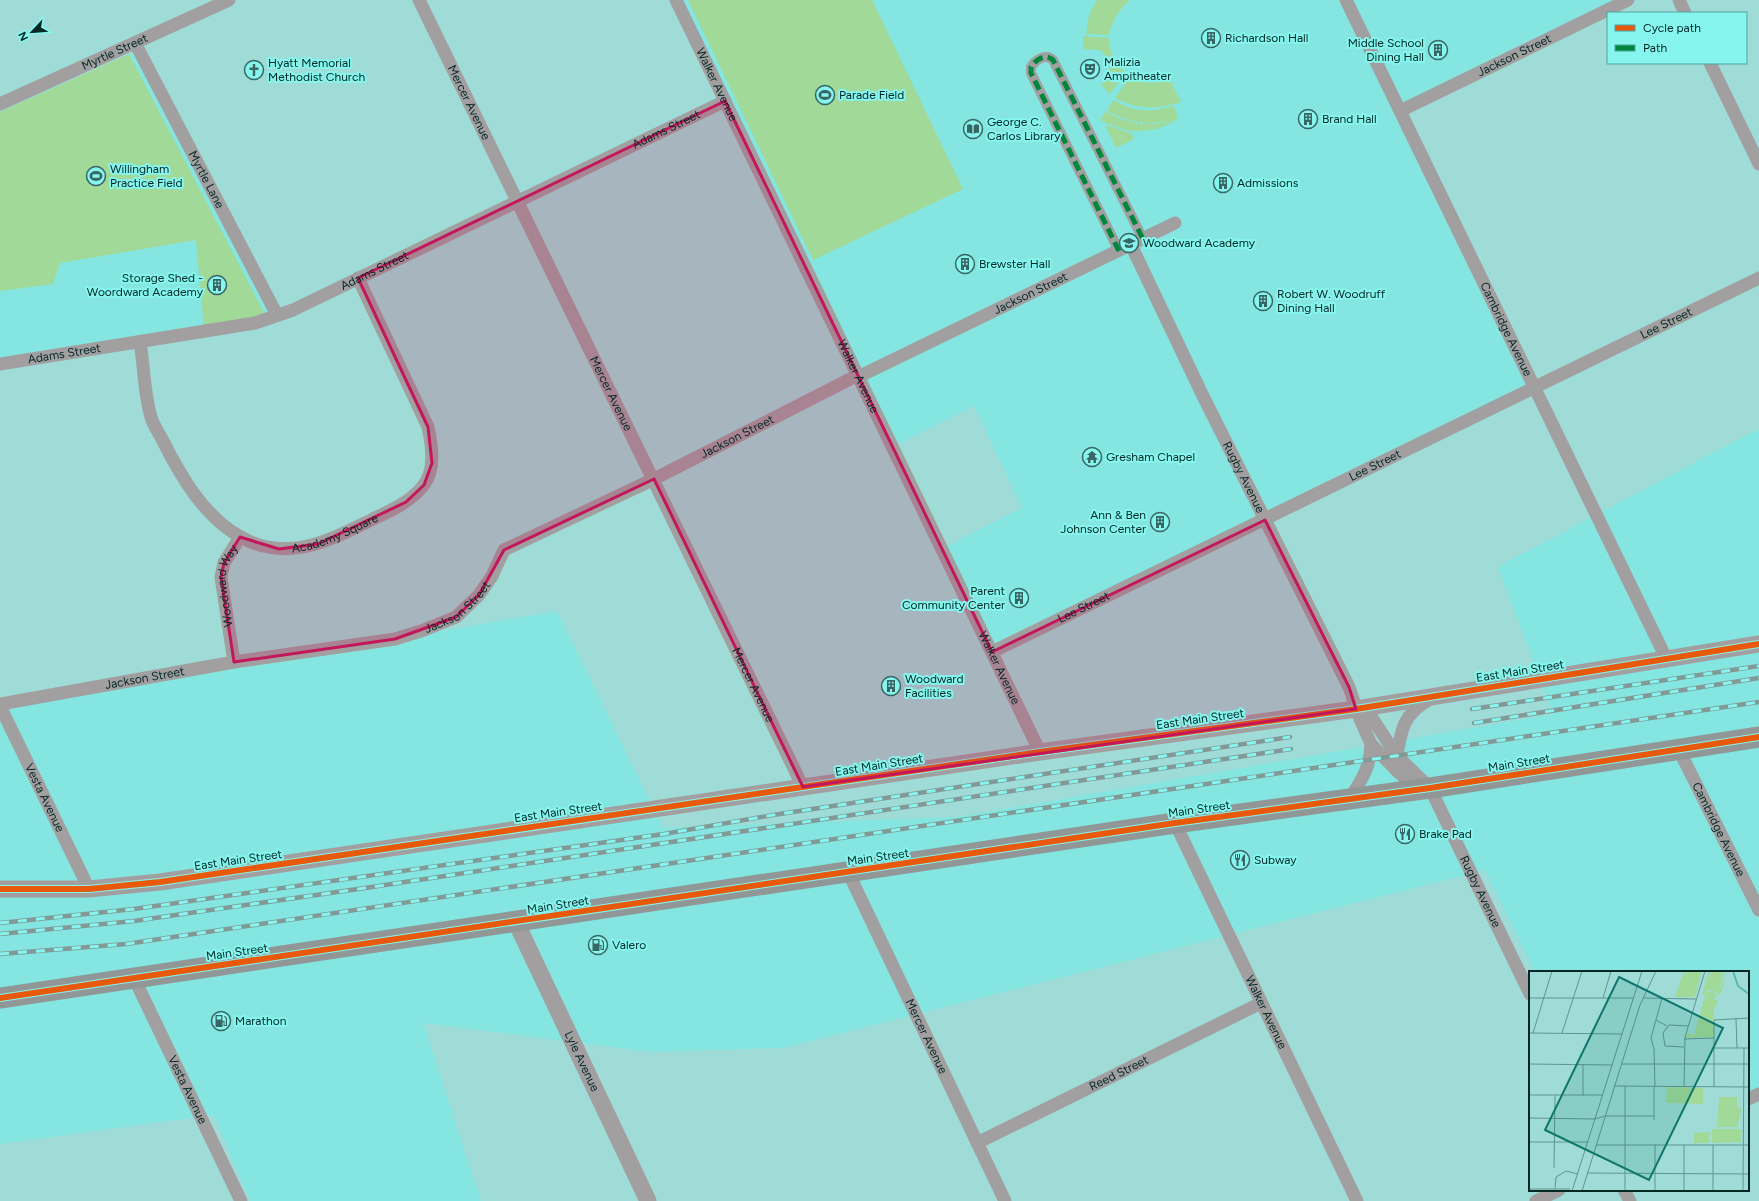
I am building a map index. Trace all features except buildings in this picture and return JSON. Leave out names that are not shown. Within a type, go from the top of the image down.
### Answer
[{"type":"main road","name":"Main Street","points":[[0,998],[1175,823],[1430,788],[1759,736]]},
{"type":"street","name":"Myrtle Street","points":[[0,104],[229,0]]},
{"type":"street","name":"Mercer Avenue","points":[[419,0],[803,787]]},
{"type":"street","name":"Walker Avenue","points":[[676,0],[724,101],[861,375],[1040,752]]},
{"type":"street","name":"Cambridge Avenue","points":[[1346,0],[1666,658]]},
{"type":"street","name":"Jackson Street","points":[[1400,111],[1628,0]]},
{"type":"street","points":[[1679,0],[1685,12]]},
{"type":"street","name":"Myrtle Lane","points":[[135,43],[277,315]]},
{"type":"street","points":[[1118,251],[1031,73],[1031,67],[1038,59],[1047,57],[1053,60],[1143,239]]},
{"type":"street","points":[[1710,64],[1759,164]]},
{"type":"street","name":"Adams Street","points":[[0,364],[256,323],[293,310],[724,101]]},
{"type":"street","name":"Jackson Street","points":[[0,705],[234,662],[395,639],[424,630],[456,616],[479,595],[492,576],[504,550],[654,479],[861,375],[1175,223]]},
{"type":"street","name":"Rugby Avenue","points":[[1131,245],[1265,520],[1349,687],[1356,709],[1371,744],[1399,773],[1409,781],[1430,788]]},
{"type":"street","name":"Academy Square","points":[[140,342],[151,418],[178,472],[215,520],[240,537],[264,546],[279,549],[301,548],[318,544],[406,502],[424,485],[432,463],[432,445],[428,427],[358,278]]},
{"type":"street","name":"Lee Street","points":[[992,652],[1759,278]]},
{"type":"street","name":"Woodward Way","points":[[234,662],[221,577],[224,563],[240,537]]},
{"type":"street","name":"East Main Street","points":[[0,889],[89,889],[160,882],[1040,752],[1356,709],[1759,644]]},
{"type":"street","points":[[1397,756],[1400,738],[1406,718],[1419,705],[1433,697]]},
{"type":"street","name":"Vesta Avenue","points":[[0,705],[89,889]]},
{"type":"street","name":"Rugby Avenue","points":[[1356,709],[1372,718],[1397,756],[1430,788],[1529,992]]},
{"type":"street","points":[[1349,800],[1371,761],[1371,744]]},
{"type":"street","name":"Cambridge Avenue","points":[[1678,748],[1759,910]]},
{"type":"street","name":"Walker Avenue","points":[[1175,823],[1357,1201]]},
{"type":"street","name":"Mercer Avenue","points":[[848,872],[1005,1201]]},
{"type":"street","name":"Lyle Avenue","points":[[516,922],[648,1201]]},
{"type":"street","name":"Vesta Avenue","points":[[134,978],[241,1201]]},
{"type":"street","name":"Reed Street","points":[[977,1143],[1261,1003]]},
{"type":"street","points":[[1749,1099],[1759,1094]]},
{"type":"street","points":[[1536,1201],[1557,1191]]},
{"type":"street","points":[[1625,1191],[1630,1201]]},
{"type":"highlighted area","points":[[725,101],[992,652],[1265,520],[1349,687],[1356,709],[803,787],[654,479],[504,550],[479,595],[456,617],[395,639],[234,662],[221,577],[224,563],[240,537],[279,549],[318,544],[406,502],[424,485],[432,463],[428,427],[358,278]]},
{"type":"shaded area","name":"Woodward Academy","points":[[676,0],[1628,0],[1400,111],[1535,388],[992,652],[942,549],[1022,508],[974,406],[892,447]]},
{"type":"shaded area","name":"Willingham Practice Field","points":[[137,51],[279,316],[0,364],[0,112]]},
{"type":"shaded area","points":[[1759,430],[1759,1089],[1749,1094],[1749,971],[1535,971],[1485,870],[783,1048],[651,1052],[423,1023],[481,1201],[250,1201],[214,1115],[0,1144],[0,708],[557,611],[663,828],[958,817],[1553,714],[1498,567],[1750,433]]},
{"type":"green space","name":"Parade Field","points":[[688,0],[872,0],[963,189],[813,260]]},
{"type":"green space","points":[[1097,0],[1130,0],[1116,16],[1109,35],[1086,34],[1089,15]]},
{"type":"green space","points":[[1083,36],[1109,38],[1112,58],[1125,73],[1110,94],[1101,85],[1105,81],[1109,72],[1110,67],[1107,57],[1099,50],[1083,49]]},
{"type":"green space","name":"Willingham Practice Field","points":[[129,54],[267,318],[204,329],[196,240],[60,263],[53,284],[0,291],[0,112]]},
{"type":"green space","points":[[1129,78],[1150,83],[1170,80],[1181,102],[1172,105],[1148,108],[1132,105],[1115,98]]},
{"type":"green space","points":[[1114,100],[1129,107],[1143,110],[1174,106],[1178,119],[1160,123],[1132,121],[1115,115],[1107,110]]},
{"type":"green space","points":[[1106,111],[1121,119],[1141,124],[1141,131],[1131,131],[1100,120]]},
{"type":"green space","points":[[1178,120],[1157,129],[1141,131],[1143,123],[1158,124]]},
{"type":"green space","points":[[1105,125],[1131,133],[1134,139],[1116,148]]},
{"type":"railway","points":[[1472,709],[1759,666]]},
{"type":"railway","points":[[1474,723],[1759,678]]},
{"type":"railway","points":[[0,954],[126,944],[1759,702]]},
{"type":"railway","points":[[0,923],[134,909],[664,834],[773,815],[1290,737]]},
{"type":"railway","points":[[0,934],[134,921],[365,888],[1291,749]]},
{"type":"marked path","points":[[1119,251],[1031,73],[1031,67],[1040,58],[1047,57],[1053,60],[1143,239]]},
{"type":"cycle path","points":[[0,889],[89,889],[160,882],[1040,752],[1356,709],[1759,644]]},
{"type":"cycle path","points":[[0,998],[1175,823],[1430,788],[1759,737]]},
{"type":"place","name":"Richardson Hall","points":[[1211,38]]},
{"type":"place","name":"Middle School Dining Hall","points":[[1438,50]]},
{"type":"place","name":"Malizia Ampitheater","points":[[1090,69]]},
{"type":"place","name":"Hyatt Memorial Methodist Church","points":[[254,70]]},
{"type":"place","name":"Parade Field","points":[[825,95]]},
{"type":"place","name":"Brand Hall","points":[[1308,119]]},
{"type":"place","name":"George C. Carlos Library","points":[[973,129]]},
{"type":"place","name":"Willingham Practice Field","points":[[96,176]]},
{"type":"place","name":"Admissions","points":[[1223,183]]},
{"type":"place","name":"Woodward Academy","points":[[1129,243]]},
{"type":"place","name":"Brewster Hall","points":[[965,264]]},
{"type":"place","name":"Storage Shed - Woordward Academy","points":[[217,285]]},
{"type":"place","name":"Robert W. Woodruff Dining Hall","points":[[1263,301]]},
{"type":"place","name":"Gresham Chapel","points":[[1092,457]]},
{"type":"place","name":"Ann & Ben Johnson Center","points":[[1160,522]]},
{"type":"place","name":"Parent Community Center","points":[[1019,598]]},
{"type":"place","name":"Woodward Facilities","points":[[891,686]]},
{"type":"place","name":"Brake Pad","points":[[1405,834]]},
{"type":"place","name":"Subway","points":[[1240,860]]},
{"type":"place","name":"Valero","points":[[598,945]]},
{"type":"place","name":"Marathon","points":[[221,1021]]}]
